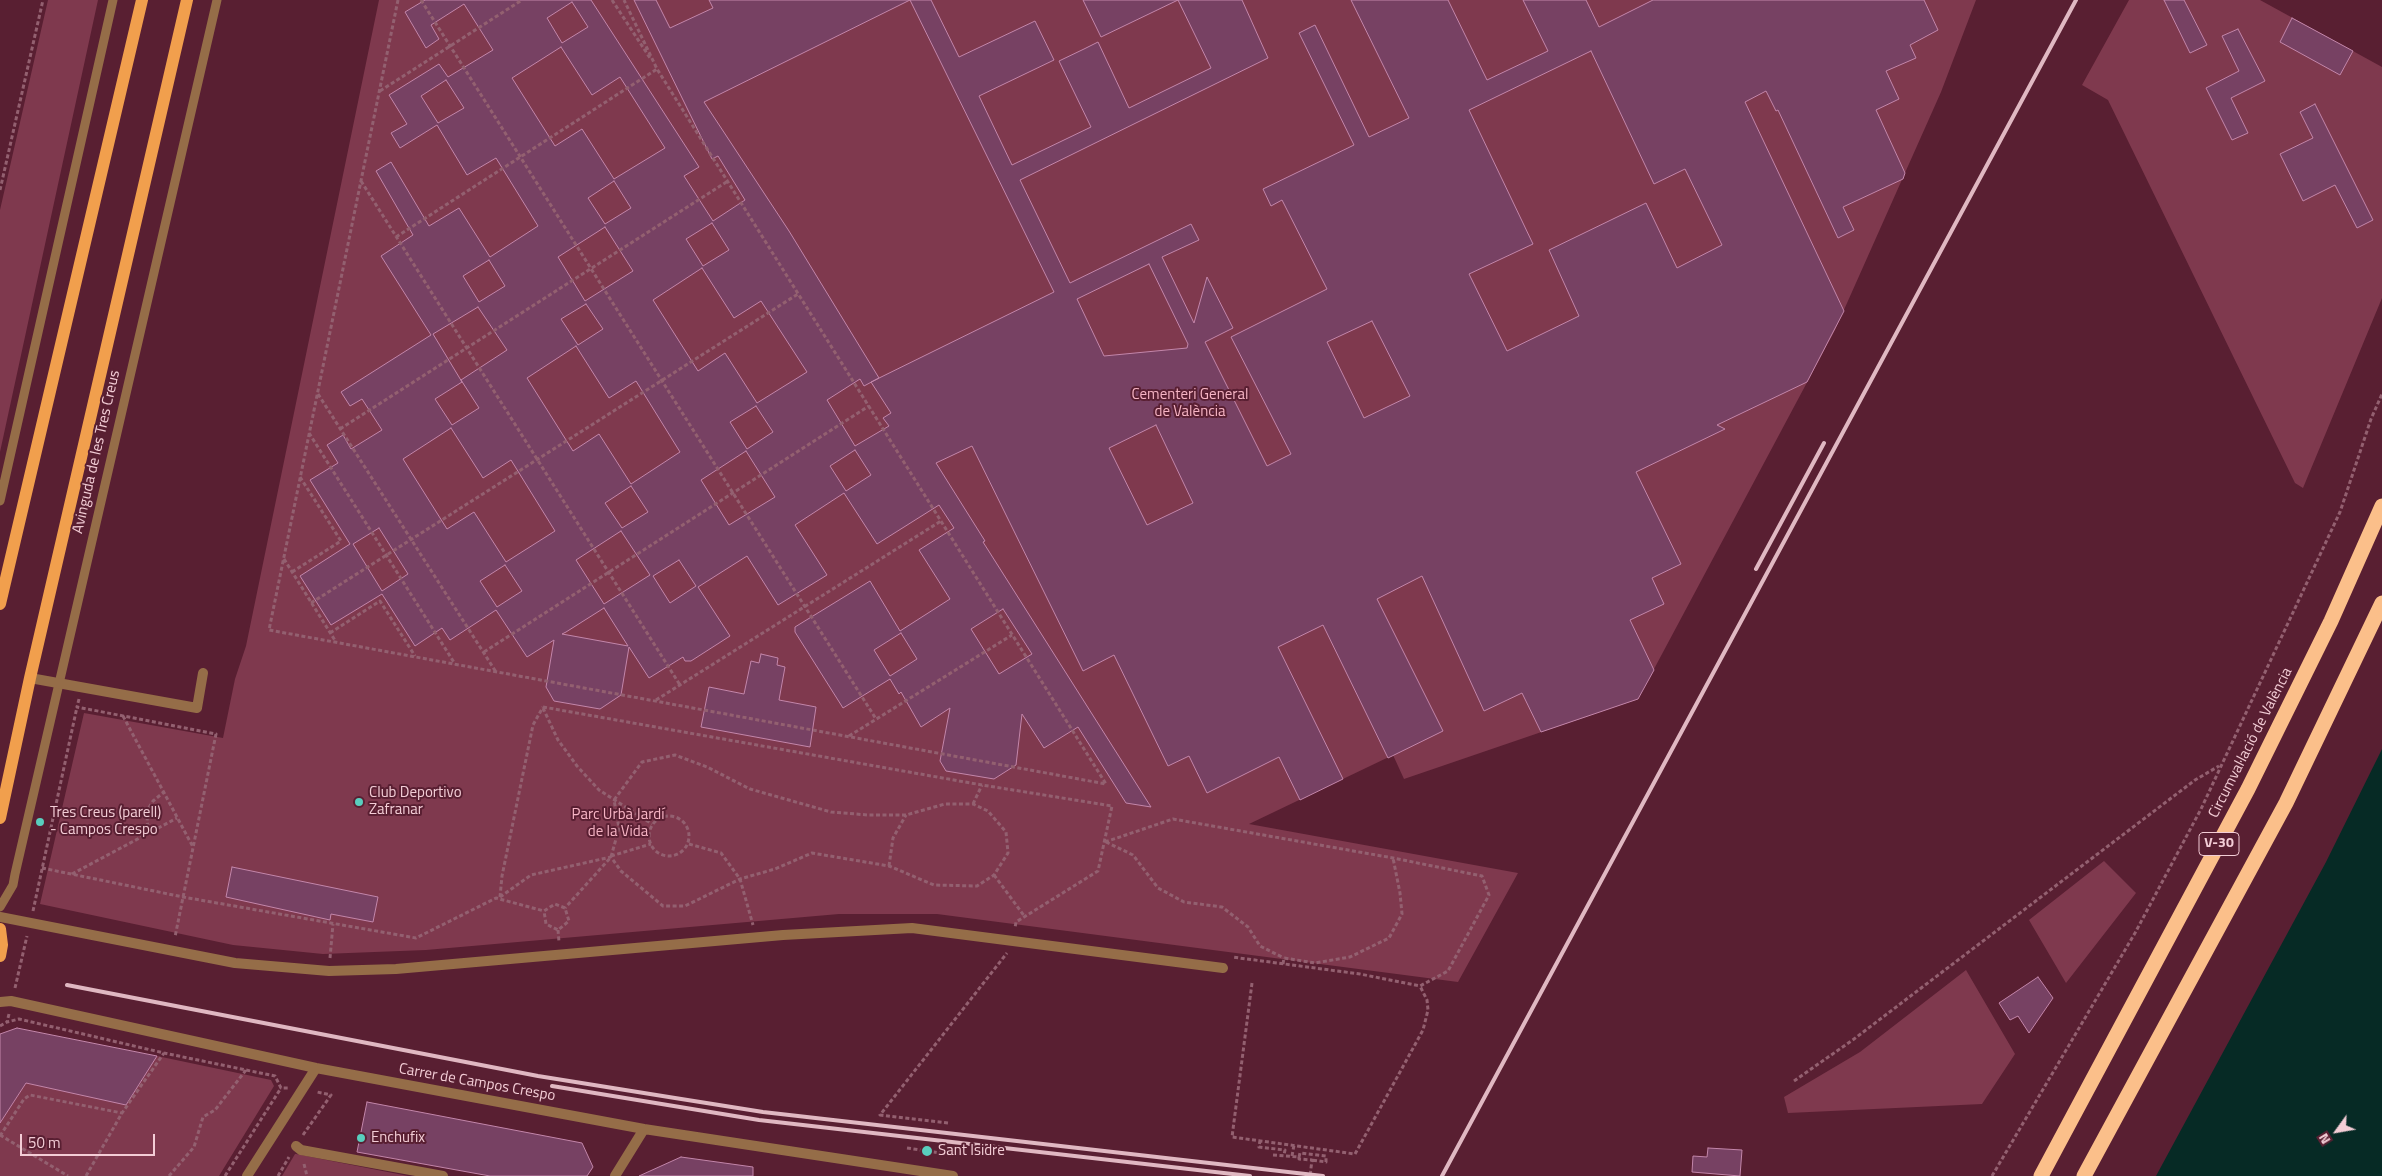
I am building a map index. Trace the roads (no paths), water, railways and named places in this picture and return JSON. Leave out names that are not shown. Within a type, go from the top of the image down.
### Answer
[{"type":"highway","name":"Circumval·lació de València","points":[[2041,1176],[2248,789],[2331,621],[2382,506]]},
{"type":"highway","name":"V-30","points":[[2084,1176],[2286,803],[2382,603]]},
{"type":"main road","points":[[0,604],[142,0]]},
{"type":"main road","name":"Avinguda de les Tres Creus","points":[[0,818],[30,678],[187,0]]},
{"type":"main road","points":[[0,929],[2,945],[0,956]]},
{"type":"street","points":[[30,678],[197,708],[203,673]]},
{"type":"street","points":[[0,917],[235,963],[329,971],[396,969],[783,935],[912,928],[1222,968]]},
{"type":"street","name":"Carrer de Campos Crespo","points":[[0,1002],[12,1002],[316,1068],[644,1129],[952,1176]]},
{"type":"street","points":[[247,1176],[316,1068]]},
{"type":"street","points":[[615,1176],[644,1129]]},
{"type":"street","points":[[296,1146],[301,1150],[444,1176]]},
{"type":"lane","points":[[0,501],[113,0]]},
{"type":"lane","name":"Avinguda de les Tres Creus","points":[[0,907],[13,885],[217,0]]},
{"type":"railway","points":[[1442,1176],[2076,0]]},
{"type":"railway","points":[[1756,569],[1824,443]]},
{"type":"railway","points":[[67,985],[538,1076],[763,1112],[1323,1176]]},
{"type":"railway","points":[[552,1086],[759,1120],[1250,1176]]},
{"type":"place","name":"Club Deportivo Zafranar","points":[[359,802]]},
{"type":"place","name":"Tres Creus (parell) - Campos Crespo","points":[[40,822]]},
{"type":"place","name":"Enchufix","points":[[361,1138]]},
{"type":"place","name":"Sant Isidre","points":[[927,1151]]},
{"type":"park label","name":"Cementeri General de València","points":[[1190,404]]},
{"type":"park label","name":"Parc Urbà Jardí de la Vida","points":[[618,824]]}]
